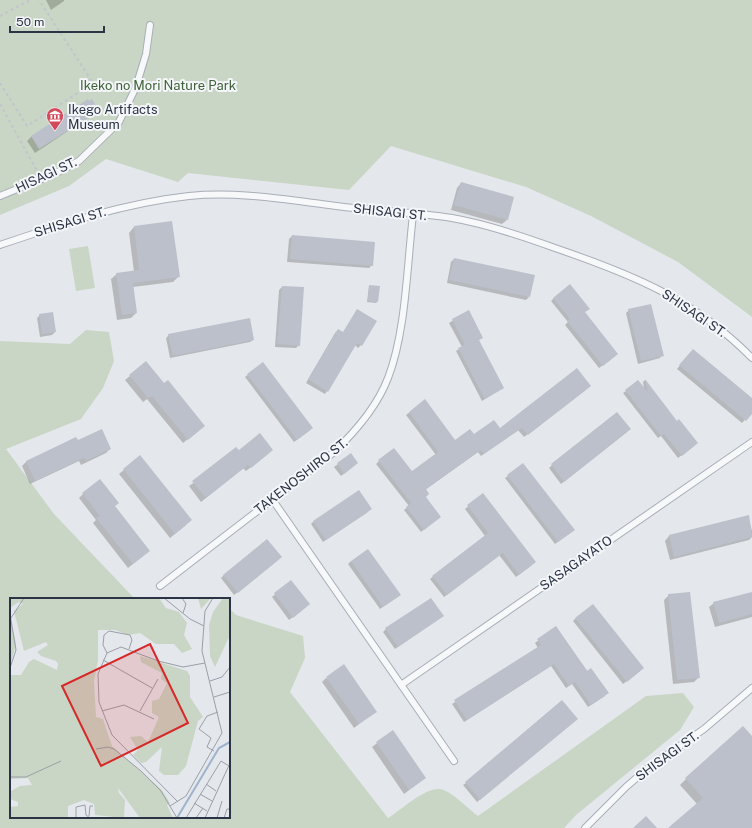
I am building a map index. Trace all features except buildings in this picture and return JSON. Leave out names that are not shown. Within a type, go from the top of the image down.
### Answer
[{"type":"lane","name":"HISAGI ST.","points":[[0,196],[42,179],[80,161],[119,122],[136,87],[146,54],[150,24]]},
{"type":"lane","name":"SHISAGI ST.","points":[[0,245],[112,209],[191,196],[235,194],[271,197],[414,215],[452,218],[495,228],[600,264],[642,281],[676,298],[712,321],[752,358]]},
{"type":"lane","name":"TAKENOSHIRO ST.","points":[[160,586],[334,452],[353,434],[374,406],[388,379],[396,353],[401,326],[414,215]]},
{"type":"lane","name":"SASAGAYATO","points":[[401,685],[752,442]]},
{"type":"lane","points":[[272,499],[454,761]]},
{"type":"lane","name":"SHISAGI ST.","points":[[585,828],[626,787],[704,729],[752,688]]},
{"type":"path","points":[[0,16],[30,0]]},
{"type":"path","points":[[0,83],[28,126],[93,82],[39,0]]},
{"type":"path","points":[[0,104],[42,179]]},
{"type":"green space","name":"Ikeko no Mori Nature Park","points":[[0,0],[752,0],[752,317],[678,262],[591,216],[526,187],[391,146],[349,190],[188,173],[178,182],[106,159],[69,186],[0,215]]},
{"type":"green space","points":[[88,246],[95,288],[76,291],[69,249]]},
{"type":"green space","points":[[86,330],[109,332],[114,361],[103,388],[81,419],[6,449],[54,514],[134,598],[10,598],[10,818],[230,818],[230,609],[236,615],[303,636],[305,658],[290,692],[388,818],[420,795],[434,789],[445,790],[450,793],[478,816],[646,696],[683,693],[694,707],[680,730],[576,815],[564,828],[0,828],[0,341],[70,344]]},
{"type":"place","name":"Ikego Artifacts Museum","points":[[55,131]]}]
